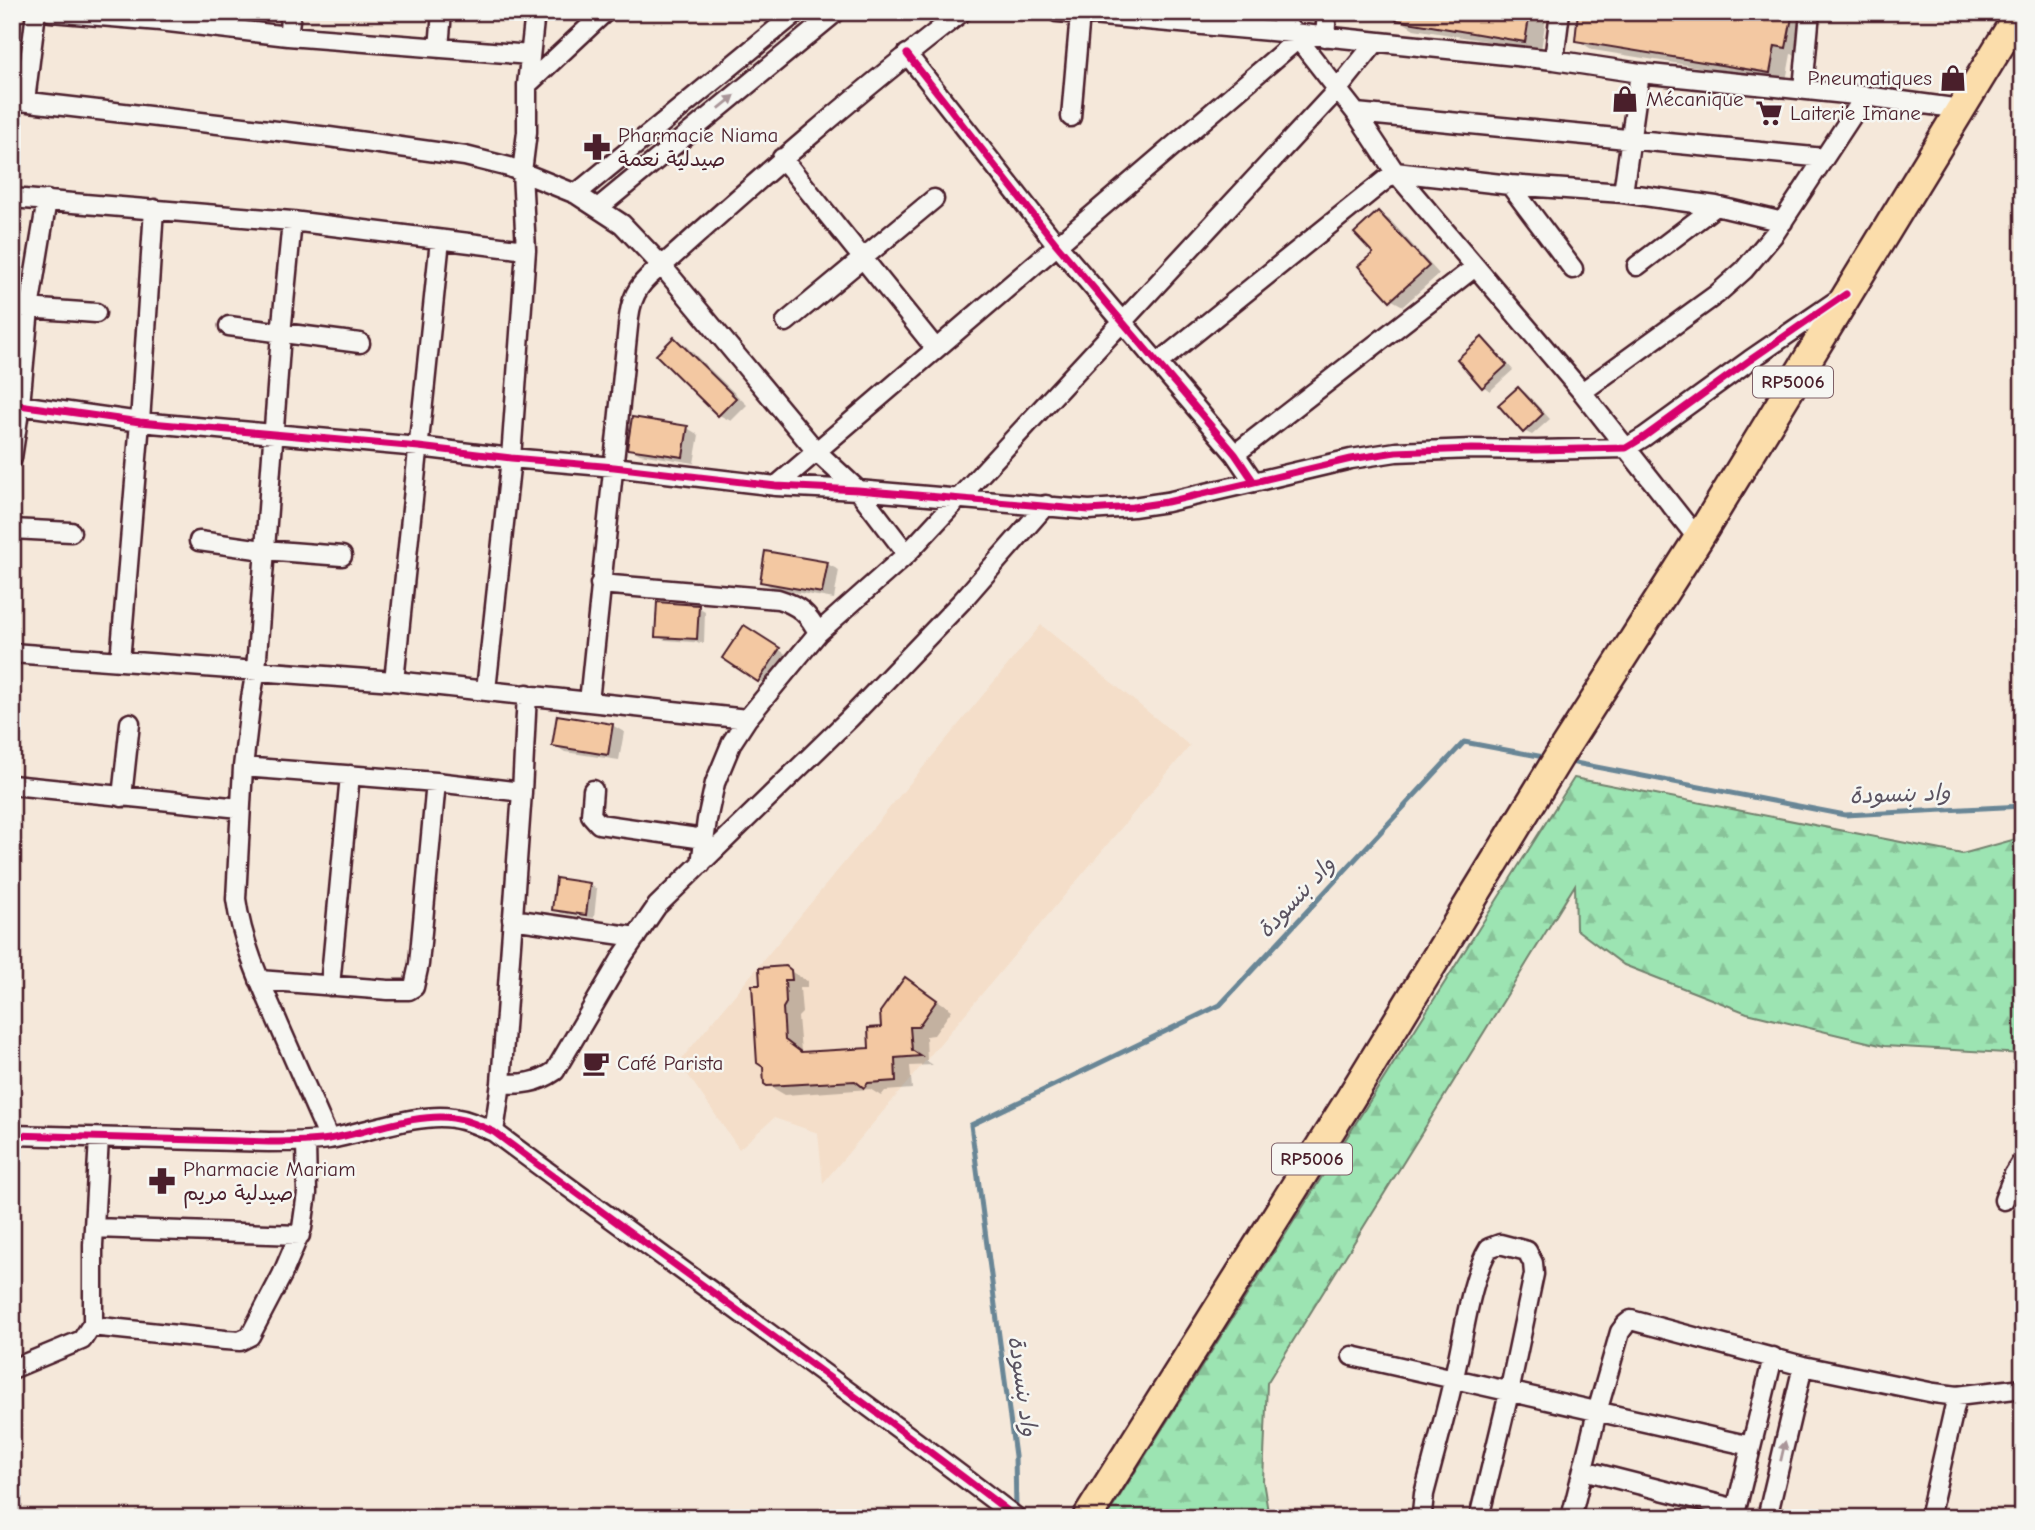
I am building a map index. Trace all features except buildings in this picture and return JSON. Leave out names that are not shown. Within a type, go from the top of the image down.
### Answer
[{"type":"main road","name":"RP5006","points":[[1087,1518],[1350,1098],[1533,798],[1698,539],[2020,12]]},
{"type":"street","points":[[36,12],[19,100],[452,154],[522,172],[576,194],[622,224],[662,265],[816,451],[858,490],[907,554]]},
{"type":"street","points":[[51,12],[161,17],[288,36],[530,55]]},
{"type":"street","points":[[288,36],[291,12]]},
{"type":"street","points":[[439,48],[442,12]]},
{"type":"street","points":[[486,690],[511,458],[526,250],[522,172],[535,12]]},
{"type":"street","points":[[527,85],[605,12]]},
{"type":"street","points":[[576,194],[797,12]]},
{"type":"street","points":[[598,208],[836,12]]},
{"type":"street","points":[[589,702],[632,301],[641,283],[782,158],[962,12]]},
{"type":"street","points":[[1057,12],[1554,60],[1640,73],[1803,89],[1961,109]]},
{"type":"street","points":[[1277,12],[1356,113],[1395,172],[1582,392],[1698,539]]},
{"type":"street","points":[[1325,37],[1327,12]]},
{"type":"street","points":[[1554,60],[1560,12]]},
{"type":"street","points":[[1803,89],[1810,12]]},
{"type":"street","points":[[1071,117],[1080,14]]},
{"type":"street","points":[[776,486],[1295,36]]},
{"type":"street","points":[[701,864],[712,798],[719,771],[732,743],[747,719],[818,632],[907,554],[1338,89],[1375,43]]},
{"type":"street","points":[[907,54],[1121,322],[1235,454],[1254,482]]},
{"type":"street","points":[[1623,193],[1640,73]]},
{"type":"street","points":[[1582,392],[1717,294],[1762,249],[1783,222],[1865,96]]},
{"type":"street","points":[[1356,113],[1824,158]]},
{"type":"street","points":[[782,158],[936,349]]},
{"type":"street","points":[[1158,363],[1395,172],[1510,185],[1623,193],[1717,206],[1783,222]]},
{"type":"street","points":[[1510,185],[1573,269]]},
{"type":"street","points":[[12,198],[292,221],[526,250]]},
{"type":"street","points":[[786,322],[934,199]]},
{"type":"street","points":[[12,458],[21,308],[47,200]]},
{"type":"street","points":[[1637,265],[1717,206]]},
{"type":"street","points":[[120,661],[154,209]]},
{"type":"street","points":[[292,221],[264,550],[257,670],[243,767],[236,899],[239,920],[259,980],[329,1139]]},
{"type":"street","points":[[394,681],[440,240]]},
{"type":"street","points":[[1235,454],[1475,267]]},
{"type":"street","points":[[16,405],[140,422],[419,447],[776,486],[858,490],[1089,510],[1167,502],[1350,459],[1396,452],[1626,448],[1846,294]]},
{"type":"street","points":[[21,308],[96,313]]},
{"type":"street","points":[[229,326],[360,343]]},
{"type":"street","points":[[501,1083],[536,1081],[555,1071],[611,974],[657,906],[850,718],[953,611],[1046,505]]},
{"type":"street","points":[[12,529],[71,532]]},
{"type":"street","points":[[199,541],[264,550],[342,556]]},
{"type":"street","points":[[600,584],[778,599],[805,612],[818,632]]},
{"type":"street","points":[[12,653],[394,681],[747,719]]},
{"type":"street","points":[[494,1132],[501,1083],[527,694]]},
{"type":"street","points":[[122,797],[130,723]]},
{"type":"street","points":[[243,767],[436,782],[522,792]]},
{"type":"street","points":[[330,986],[350,775]]},
{"type":"street","points":[[259,980],[399,990],[409,990],[415,985],[436,782]]},
{"type":"street","points":[[12,785],[240,808]]},
{"type":"street","points":[[593,790],[591,815],[599,824],[704,839]]},
{"type":"street","points":[[512,919],[636,937]]},
{"type":"street","points":[[12,1135],[232,1143],[306,1142],[443,1117],[469,1122],[494,1132],[1017,1518]]},
{"type":"street","points":[[12,1369],[82,1340],[91,1326],[94,1316],[94,1228],[99,1138]]},
{"type":"street","points":[[91,1326],[225,1340],[244,1339],[253,1333],[300,1235],[306,1205],[306,1142]]},
{"type":"street","points":[[2004,1200],[2014,1174],[2023,1160]]},
{"type":"street","points":[[94,1228],[300,1235]]},
{"type":"street","points":[[1423,1518],[1424,1494],[1454,1379],[1475,1281],[1484,1256],[1489,1248],[1496,1244],[1527,1251],[1531,1256],[1534,1274],[1479,1518]]},
{"type":"street","points":[[1571,1518],[1620,1332],[1631,1321],[1803,1366],[1934,1393],[1957,1396],[2023,1388]]},
{"type":"street","points":[[1352,1356],[1751,1446]]},
{"type":"street","points":[[1583,1470],[1735,1513],[1773,1357]]},
{"type":"street","points":[[1767,1518],[1803,1366]]},
{"type":"street","points":[[1928,1518],[1957,1396]]},
{"type":"shaded area","points":[[1041,625],[1190,746],[823,1183],[818,1133],[774,1118],[739,1149],[679,1062]]},
{"type":"green space","points":[[1574,778],[1962,854],[2023,837],[2023,1054],[1884,1046],[1747,1013],[1624,965],[1576,929],[1575,885],[1267,1383],[1263,1481],[1269,1518],[1106,1518]]},
{"type":"waterway","name":"واد بنسودة","points":[[1016,1510],[1015,1456],[971,1125],[1220,1005],[1464,742],[1549,758]]},
{"type":"waterway","name":"واد بنسودة","points":[[1565,761],[1845,815],[2023,806]]},
{"type":"cycle path","points":[[907,54],[1057,245],[1235,454],[1254,482],[1351,459],[1396,452],[1626,448],[1846,294]]},
{"type":"cycle path","points":[[12,404],[140,422],[419,447],[776,486],[858,490],[1089,510],[1167,502],[1254,482]]},
{"type":"cycle path","points":[[12,1135],[292,1142],[329,1139],[425,1118],[464,1120],[494,1132],[888,1420],[1017,1518]]},
{"type":"place","name":"Pneumatiques","points":[[1953,78]]},
{"type":"place","name":"Mécanique","points":[[1625,99]]},
{"type":"place","name":"Laiterie Imane","points":[[1769,113]]},
{"type":"place","name":"Pharmacie Niama صيدلية نعمة","points":[[597,147]]},
{"type":"place","name":"Café Parista","points":[[596,1063]]},
{"type":"place","name":"Pharmacie Mariam صيدلية مريم","points":[[162,1181]]}]
